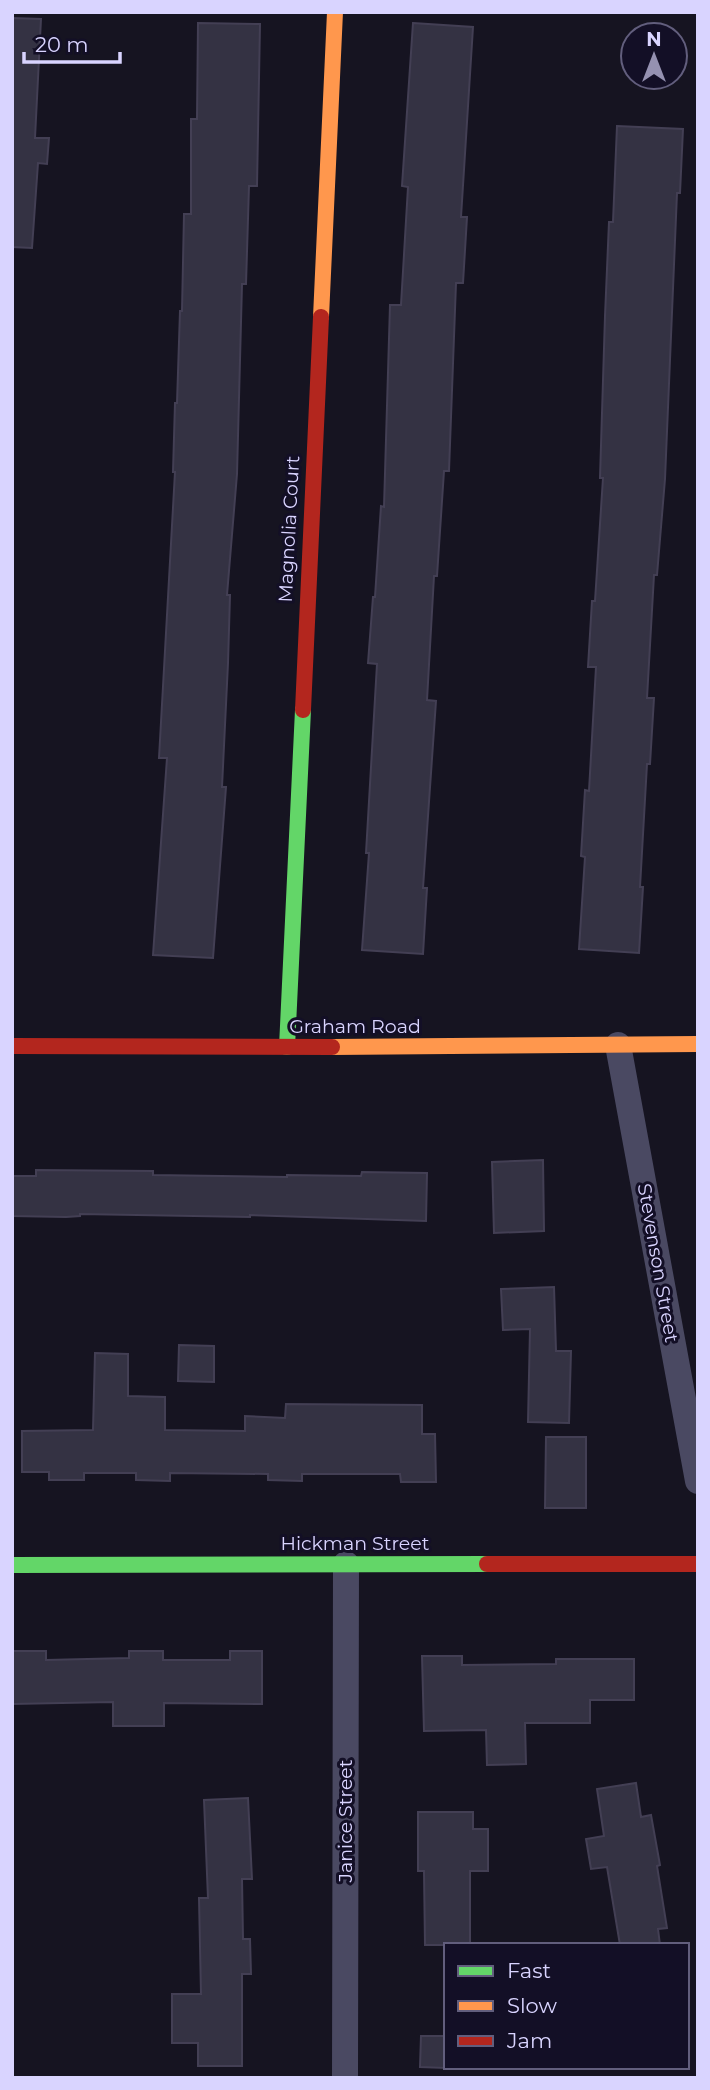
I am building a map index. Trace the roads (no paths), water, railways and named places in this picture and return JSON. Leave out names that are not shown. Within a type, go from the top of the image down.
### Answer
[{"type":"street","name":"Magnolia Court","points":[[287,1047],[335,12]]},
{"type":"street","name":"Graham Road","points":[[12,1046],[698,1044]]},
{"type":"street","name":"Stevenson Street","points":[[618,1045],[698,1481]]},
{"type":"street","name":"Janice Street","points":[[345,2078],[346,1564]]},
{"type":"street","name":"Hickman Street","points":[[12,1565],[698,1564]]}]
